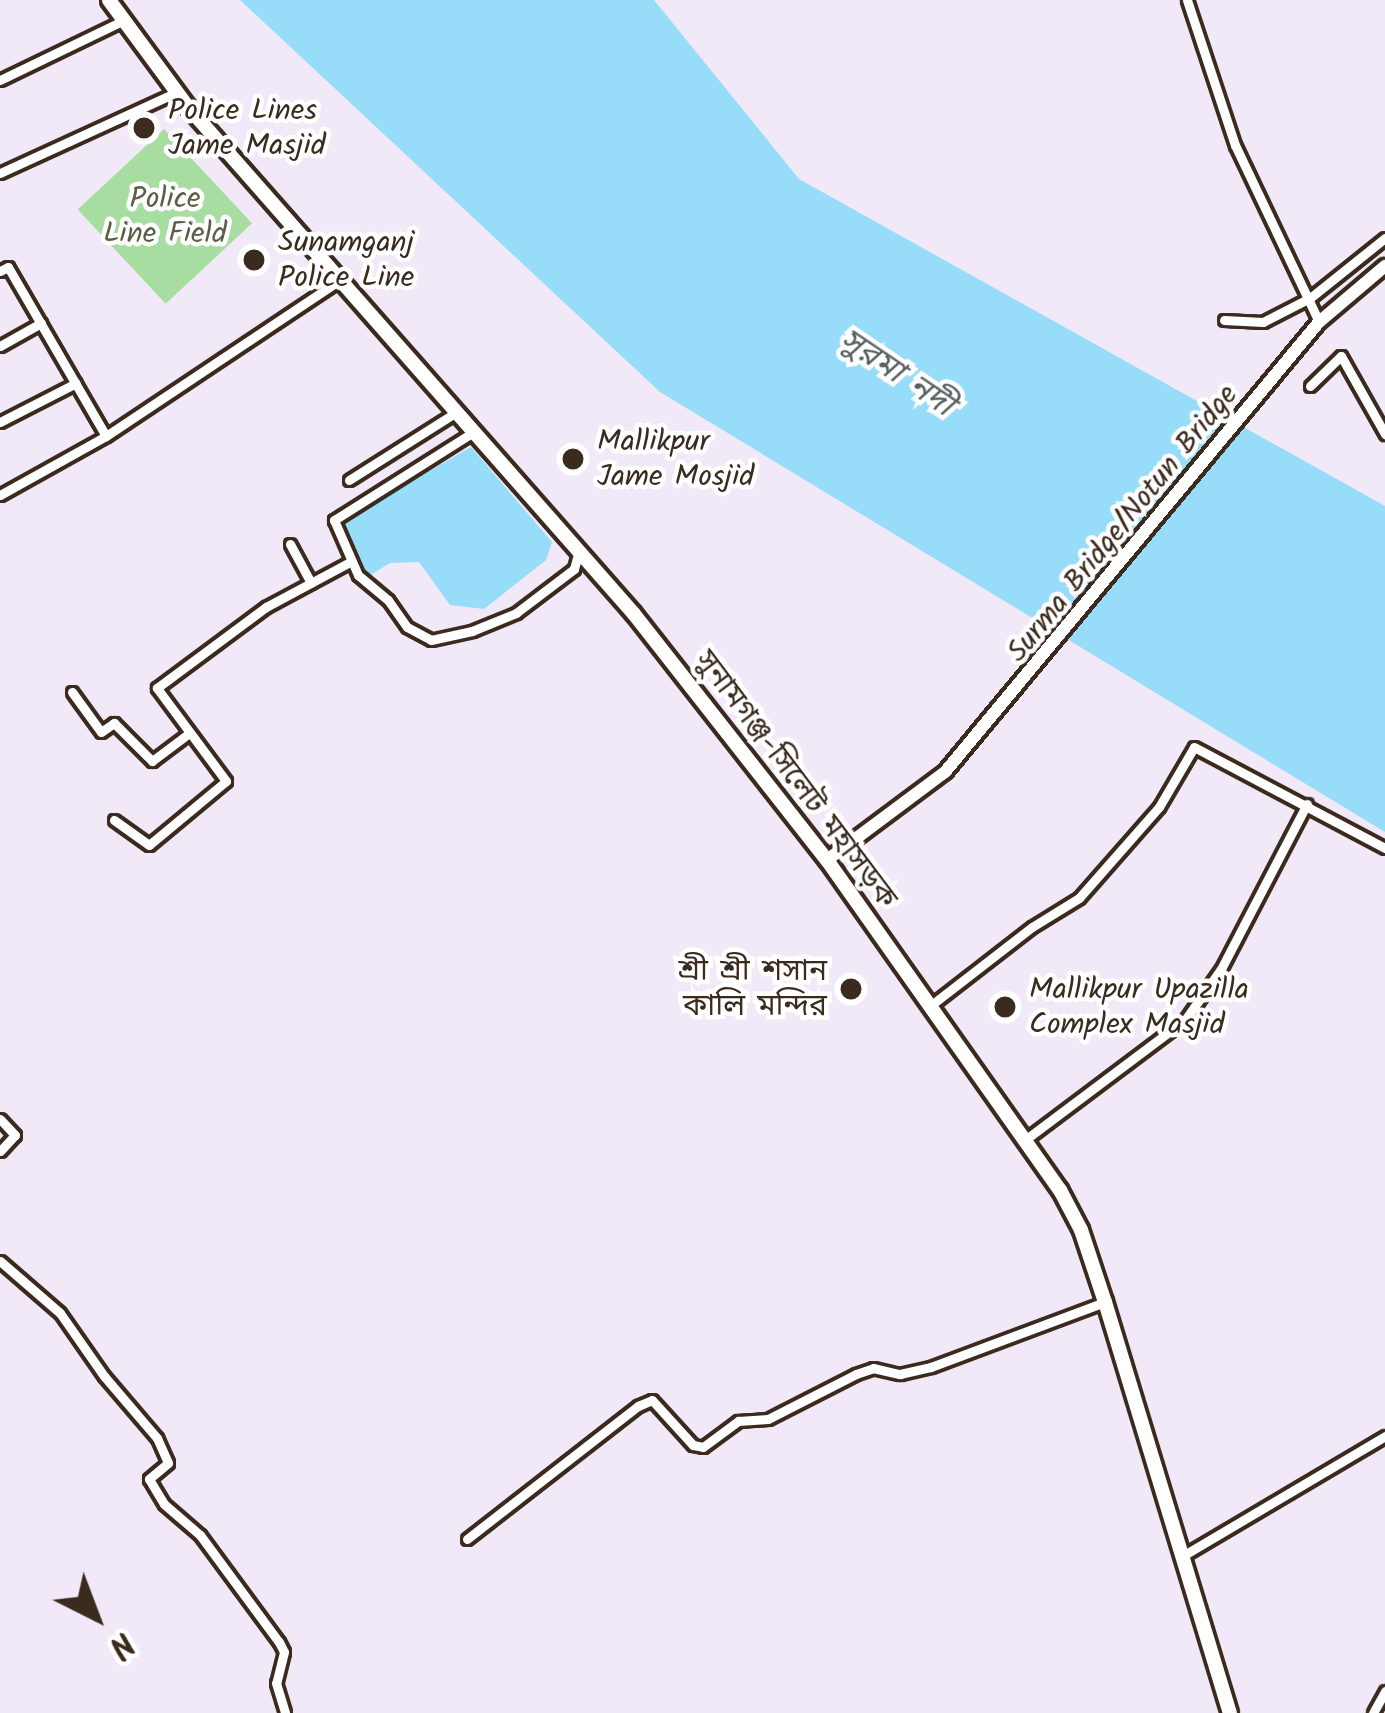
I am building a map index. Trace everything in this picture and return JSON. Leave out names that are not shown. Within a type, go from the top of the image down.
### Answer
[{"type":"main road","name":"সুনামগঞ্জ-সিলেট মহাসড়ক","points":[[109,0],[176,92],[579,550],[827,860],[1025,1140],[1081,1230],[1230,1713]]},
{"type":"main road","name":"Surma Bridge/Notun Bridge","points":[[827,860],[911,802],[988,725],[1319,322],[1385,266]]},
{"type":"street","points":[[1187,0],[1235,146],[1319,322]]},
{"type":"street","points":[[0,80],[124,20]]},
{"type":"street","points":[[0,173],[176,92]]},
{"type":"street","points":[[1225,320],[1263,322],[1310,298],[1385,238]]},
{"type":"street","points":[[0,255],[4,269],[106,436]]},
{"type":"street","points":[[0,495],[106,436],[340,279]]},
{"type":"street","points":[[0,346],[41,323]]},
{"type":"street","points":[[1310,386],[1341,356],[1385,434]]},
{"type":"street","points":[[0,422],[76,383]]},
{"type":"street","points":[[349,480],[458,411]]},
{"type":"street","points":[[476,430],[334,520],[350,562],[407,626],[430,640],[472,632],[516,613],[574,569],[579,550]]},
{"type":"street","points":[[290,544],[311,583]]},
{"type":"street","points":[[114,820],[149,845],[226,781],[157,688],[266,607],[350,562]]},
{"type":"street","points":[[72,692],[100,732],[114,723],[152,761],[188,734]]},
{"type":"street","points":[[930,1006],[1032,927],[1079,898],[1159,808],[1195,748],[1385,848]]},
{"type":"street","points":[[1025,1140],[1185,1020],[1221,969],[1306,804]]},
{"type":"street","points":[[0,1119],[14,1135],[0,1150]]},
{"type":"street","points":[[0,1261],[60,1312],[104,1376],[158,1438],[168,1463],[149,1479],[164,1504],[200,1535],[279,1642],[284,1652],[276,1683],[285,1713]]},
{"type":"street","points":[[467,1539],[638,1406],[652,1400],[694,1445],[703,1447],[738,1420],[768,1419],[873,1368],[900,1374],[931,1367],[1105,1302]]},
{"type":"street","points":[[1184,1556],[1385,1436]]},
{"type":"street","points":[[1373,1713],[1385,1691]]},
{"type":"green space","name":"Police Line Field","points":[[164,129],[252,223],[166,304],[78,209]]},
{"type":"water","name":"সুরমা নদী","points":[[240,0],[654,0],[799,179],[1385,506],[1385,832],[660,392]]},
{"type":"water","points":[[471,447],[552,542],[546,560],[484,609],[450,605],[419,562],[390,563],[367,577],[334,526]]},
{"type":"place","name":"Police Lines Jame Masjid","points":[[144,128]]},
{"type":"place","name":"Sunamganj Police Line","points":[[254,260]]},
{"type":"place","name":"Mallikpur Jame Mosjid","points":[[573,459]]},
{"type":"place","name":"শ্রী শ্রী শসান কালি মন্দির","points":[[851,989]]},
{"type":"place","name":"Mallikpur Upazilla Complex Masjid","points":[[1005,1007]]}]
